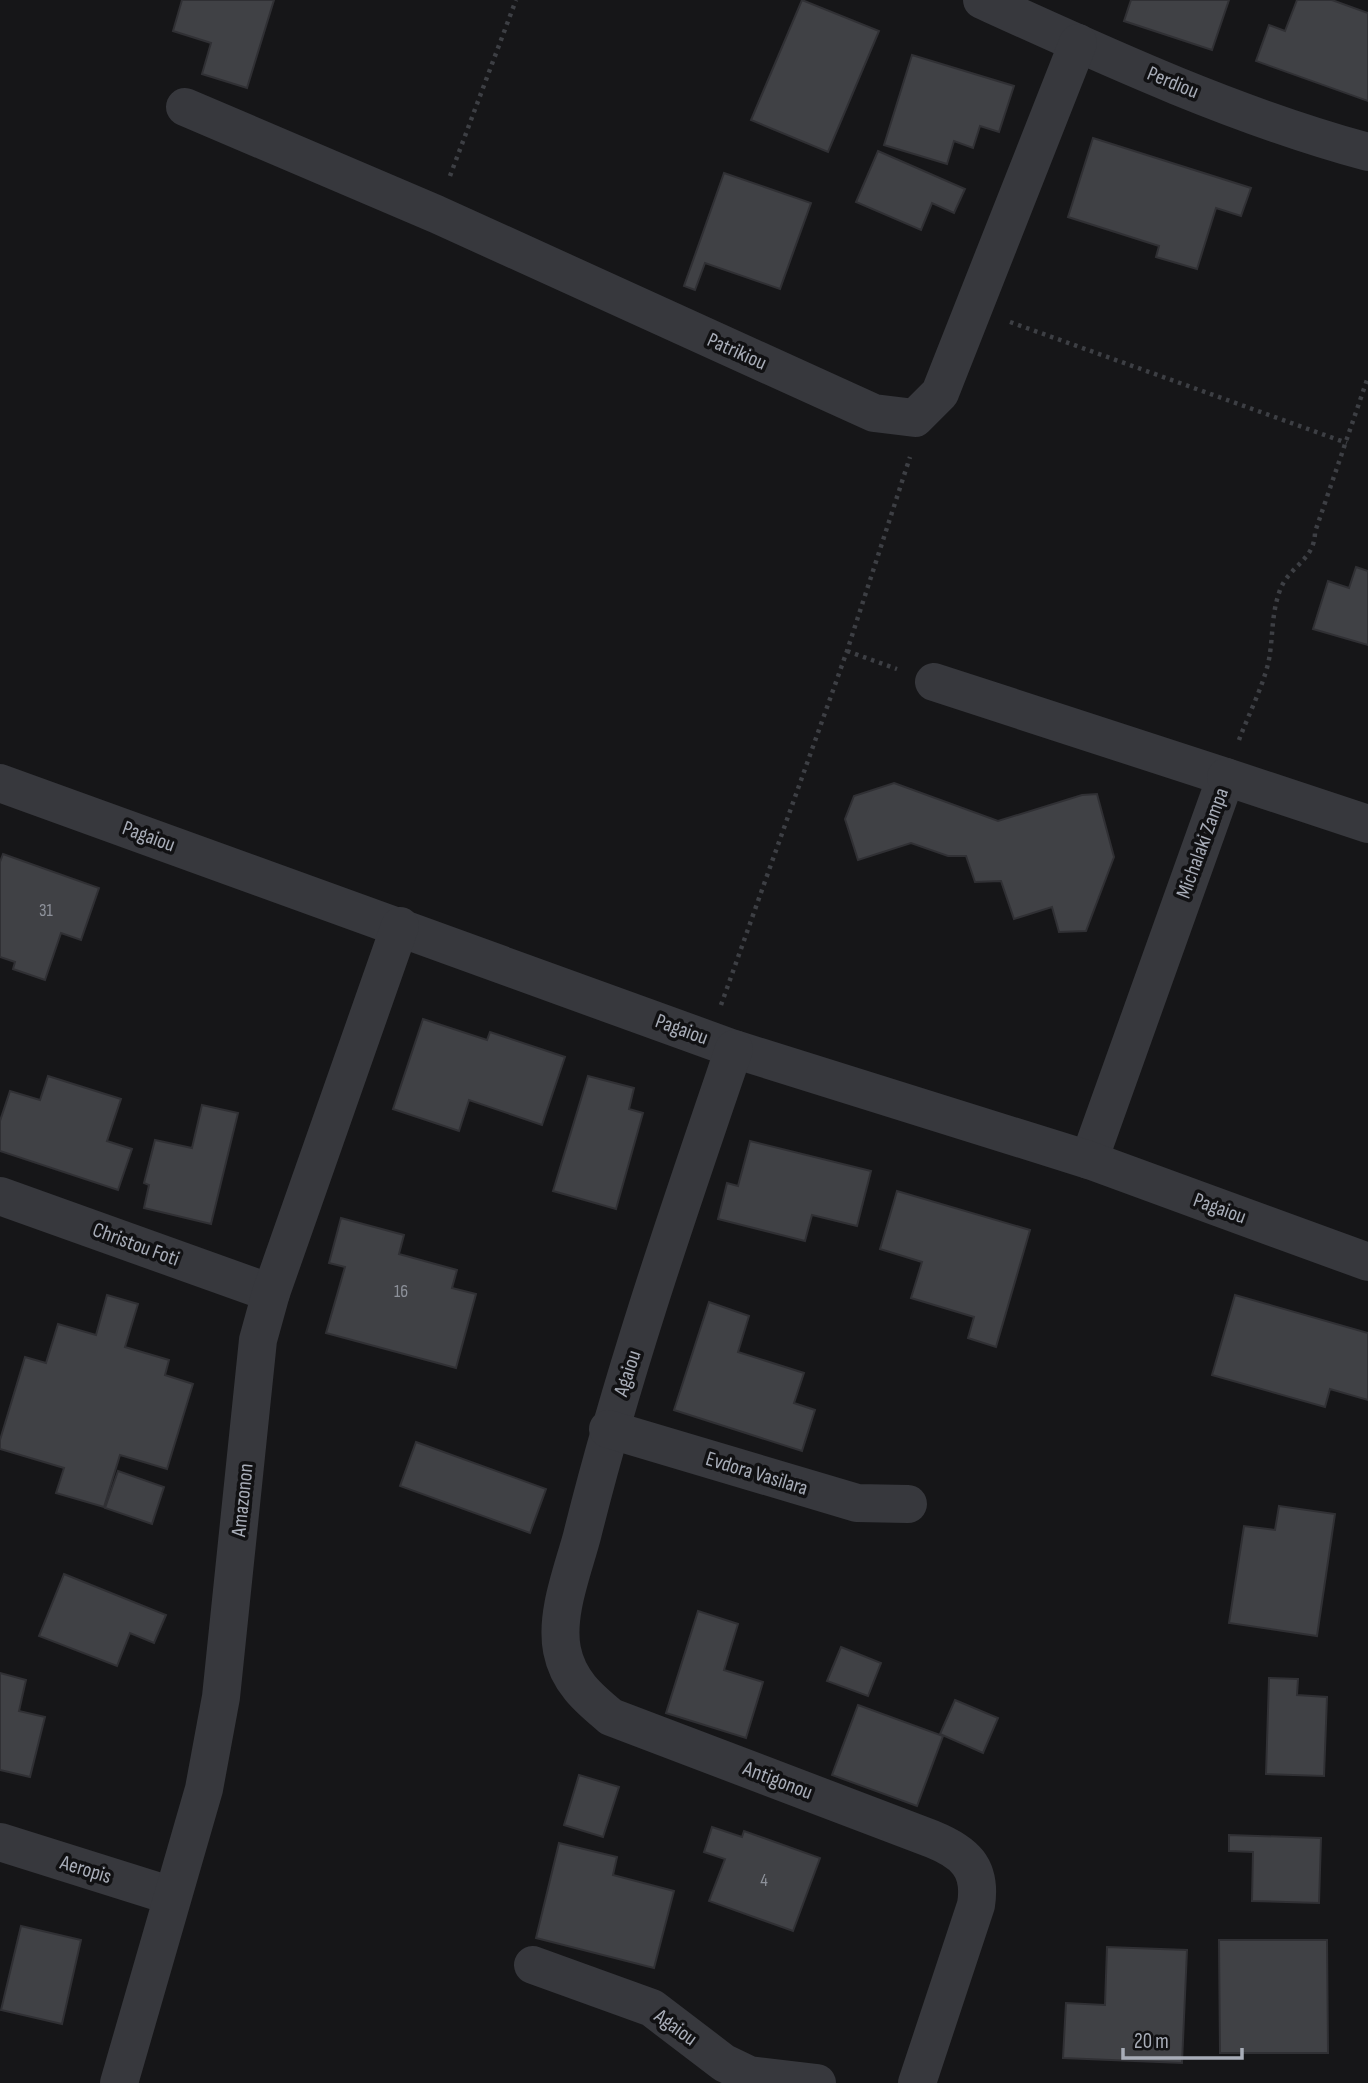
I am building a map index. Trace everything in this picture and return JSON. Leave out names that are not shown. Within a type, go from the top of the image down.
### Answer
[{"type":"street","name":"Perdiou","points":[[982,0],[1077,43],[1298,133],[1368,152]]},
{"type":"street","name":"Patrikiou","points":[[185,107],[436,214],[874,413],[915,418],[940,393],[1077,43]]},
{"type":"street","name":"Michalaki Zampa","points":[[934,682],[1226,776],[1090,1160]]},
{"type":"street","points":[[1226,776],[1368,824]]},
{"type":"street","name":"Pagaiou","points":[[0,783],[722,1044],[1090,1160],[1368,1262]]},
{"type":"street","name":"Amazonon","points":[[119,2083],[204,1788],[221,1697],[258,1340],[271,1293],[400,926]]},
{"type":"street","name":"Agaiou","points":[[588,1697],[570,1676],[561,1648],[562,1615],[608,1429],[722,1044]]},
{"type":"street","name":"Christou Foti","points":[[0,1196],[271,1293]]},
{"type":"street","name":"Evdora Vasilara","points":[[608,1429],[857,1503],[908,1504]]},
{"type":"street","name":"Antigonou","points":[[588,1697],[611,1717],[942,1843],[962,1854],[977,1884],[976,1905],[917,2083]]},
{"type":"street","name":"Aeropis","points":[[0,1842],[172,1896]]},
{"type":"street","name":"Agaiou","points":[[533,1965],[652,2008],[724,2063],[749,2074],[817,2083]]},
{"type":"path","points":[[436,214],[516,0]]},
{"type":"path","points":[[973,308],[1347,443]]},
{"type":"path","points":[[1226,776],[1270,654],[1271,623],[1280,589],[1289,575],[1311,553],[1315,532],[1368,377]]},
{"type":"path","points":[[722,1044],[901,486]]},
{"type":"path","points":[[847,651],[934,682]]},
{"type":"building","points":[[182,0],[274,0],[247,88],[202,74],[211,43],[173,31]]},
{"type":"building","points":[[802,0],[879,31],[828,152],[751,120]]},
{"type":"building","points":[[1131,0],[1229,0],[1212,50],[1124,21]]},
{"type":"building","points":[[1297,0],[1332,0],[1368,13],[1368,101],[1256,61],[1269,25],[1285,31]]},
{"type":"building","points":[[912,55],[1014,86],[999,132],[980,126],[973,148],[954,141],[947,164],[884,145]]},
{"type":"building","points":[[1093,138],[1251,188],[1241,216],[1216,208],[1197,269],[1156,257],[1159,246],[1068,217]]},
{"type":"building","points":[[878,151],[965,189],[954,213],[932,203],[921,230],[856,202]]},
{"type":"building","points":[[724,173],[811,203],[780,289],[705,263],[695,290],[684,286]]},
{"type":"building","points":[[1356,567],[1368,571],[1368,645],[1313,629],[1328,581],[1349,588]]},
{"type":"building","points":[[894,783],[998,821],[1082,795],[1097,794],[1114,857],[1086,931],[1059,932],[1052,907],[1014,919],[1001,881],[975,882],[966,856],[948,856],[911,843],[858,860],[845,819],[854,796]]},
{"type":"building","points":[[3,854],[99,888],[81,940],[61,933],[45,980],[13,969],[15,962],[0,957],[0,862]]},
{"type":"building","points":[[423,1019],[487,1040],[490,1032],[565,1057],[542,1125],[469,1100],[459,1131],[393,1109]]},
{"type":"building","points":[[48,1076],[121,1099],[107,1141],[132,1149],[118,1190],[0,1151],[0,1121],[10,1091],[40,1100]]},
{"type":"building","points":[[588,1076],[634,1088],[629,1109],[643,1113],[616,1209],[553,1191]]},
{"type":"building","points":[[202,1105],[238,1113],[211,1224],[144,1208],[149,1185],[144,1183],[155,1140],[192,1148]]},
{"type":"building","points":[[750,1141],[871,1171],[857,1226],[812,1215],[805,1241],[718,1219],[727,1183],[738,1186]]},
{"type":"building","points":[[897,1191],[1030,1230],[996,1347],[968,1338],[974,1317],[911,1298],[922,1262],[880,1249]]},
{"type":"building","points":[[341,1218],[404,1235],[399,1254],[457,1270],[452,1288],[476,1294],[456,1368],[326,1333],[345,1267],[329,1263]]},
{"type":"building","points":[[107,1295],[138,1304],[125,1347],[169,1360],[165,1375],[193,1384],[167,1469],[120,1455],[104,1507],[56,1493],[64,1468],[0,1449],[0,1440],[25,1357],[46,1363],[58,1324],[96,1335]]},
{"type":"building","points":[[1235,1295],[1368,1333],[1368,1400],[1330,1389],[1325,1407],[1212,1375]]},
{"type":"building","points":[[709,1302],[749,1316],[738,1352],[804,1373],[794,1403],[815,1410],[802,1451],[674,1410]]},
{"type":"building","points":[[416,1442],[546,1489],[530,1533],[400,1486]]},
{"type":"building","points":[[118,1471],[164,1487],[152,1524],[105,1508]]},
{"type":"building","points":[[1279,1506],[1335,1514],[1317,1636],[1229,1623],[1244,1526],[1275,1530]]},
{"type":"building","points":[[64,1574],[166,1615],[154,1643],[130,1633],[117,1666],[39,1636]]},
{"type":"building","points":[[698,1611],[738,1624],[724,1670],[763,1682],[746,1738],[666,1713]]},
{"type":"building","points":[[841,1647],[881,1663],[868,1696],[827,1681]]},
{"type":"building","points":[[0,1673],[26,1680],[19,1711],[45,1717],[30,1777],[0,1770]]},
{"type":"building","points":[[1269,1678],[1298,1679],[1297,1695],[1327,1697],[1324,1776],[1266,1774]]},
{"type":"building","points":[[955,1700],[998,1718],[983,1753],[940,1734]]},
{"type":"building","points":[[858,1705],[943,1736],[917,1806],[832,1775]]},
{"type":"building","points":[[579,1775],[619,1787],[603,1837],[564,1825]]},
{"type":"building","points":[[712,1827],[742,1837],[744,1831],[820,1858],[793,1931],[709,1901],[725,1859],[704,1852]]},
{"type":"building","points":[[1229,1835],[1321,1838],[1319,1903],[1252,1901],[1253,1852],[1229,1851]]},
{"type":"building","points":[[559,1843],[617,1857],[613,1875],[674,1891],[654,1968],[536,1938]]},
{"type":"building","points":[[21,1926],[81,1940],[62,2024],[1,2010]]},
{"type":"building","points":[[1219,1940],[1327,1940],[1328,2053],[1220,2053]]},
{"type":"building","points":[[1107,1947],[1187,1950],[1182,2063],[1063,2058],[1066,2003],[1105,2005]]}]
